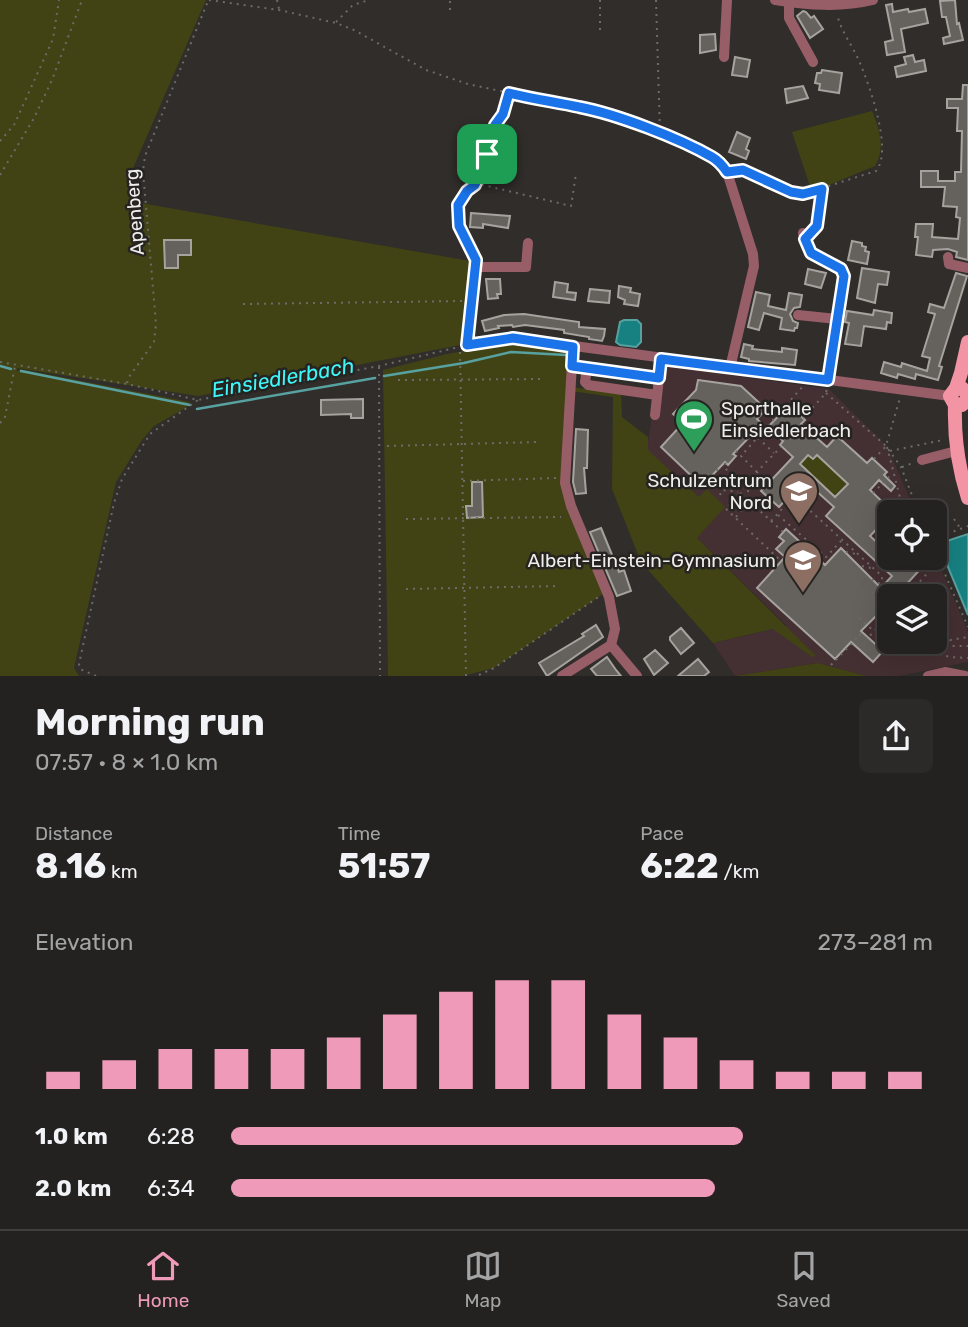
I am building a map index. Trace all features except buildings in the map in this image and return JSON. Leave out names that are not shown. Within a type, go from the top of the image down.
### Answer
[{"type":"main road","points":[[968,342],[958,378],[961,427],[968,469]]},
{"type":"main road","points":[[960,397],[951,445],[968,498]]},
{"type":"street","points":[[724,57],[727,0]]},
{"type":"street","points":[[775,0],[836,6],[873,0]]},
{"type":"street","points":[[789,1],[789,18],[813,62]]},
{"type":"street","points":[[727,172],[753,254],[754,266],[730,368]]},
{"type":"street","points":[[804,236],[811,253],[841,269],[844,276],[828,380]]},
{"type":"street","points":[[528,243],[526,267],[476,264],[464,346],[513,338],[960,397]]},
{"type":"street","points":[[948,257],[949,264],[968,268]]},
{"type":"street","points":[[798,315],[837,319]]},
{"type":"street","points":[[562,676],[611,645],[615,629],[606,592],[571,506],[565,478],[573,347]]},
{"type":"street","points":[[655,415],[661,359]]},
{"type":"street","points":[[572,366],[659,378]]},
{"type":"street","points":[[587,368],[585,382],[588,385],[657,395]]},
{"type":"street","points":[[922,460],[951,445]]},
{"type":"street","points":[[611,645],[637,676]]},
{"type":"street","points":[[928,676],[945,672],[965,676]]},
{"type":"path","points":[[0,141],[15,124],[52,39],[59,0]]},
{"type":"path","points":[[0,176],[34,118],[52,80],[82,0]]},
{"type":"path","points":[[209,0],[279,10],[336,23],[354,30],[426,70],[468,84],[581,107],[660,134],[713,157],[727,172],[743,170],[791,192],[803,194],[876,172],[883,156],[881,131],[860,62],[842,31],[836,6]]},
{"type":"path","name":"Apenberg","points":[[127,384],[129,377],[154,342],[156,324],[148,202],[143,171],[145,156],[209,0]]},
{"type":"path","points":[[277,0],[279,10]]},
{"type":"path","points":[[336,23],[353,5],[369,0]]},
{"type":"path","points":[[450,0],[450,10]]},
{"type":"path","points":[[600,0],[600,35]]},
{"type":"path","points":[[656,0],[660,134]]},
{"type":"path","points":[[476,264],[459,226],[457,215],[462,197],[475,185],[509,93]]},
{"type":"path","points":[[475,185],[571,206],[576,174]]},
{"type":"path","points":[[804,236],[817,226],[822,189]]},
{"type":"path","points":[[243,304],[472,301]]},
{"type":"path","points":[[0,362],[127,384],[198,400],[379,366],[464,346],[461,380],[466,676]]},
{"type":"path","points":[[0,423],[5,416],[16,365]]},
{"type":"path","points":[[379,366],[380,676]]},
{"type":"path","points":[[398,380],[545,379]]},
{"type":"path","points":[[741,456],[805,384]]},
{"type":"path","points":[[900,500],[887,446],[902,390]]},
{"type":"path","points":[[803,418],[826,393],[887,446],[901,467],[914,500]]},
{"type":"path","points":[[96,676],[80,669],[79,664],[122,479],[150,434],[198,400]]},
{"type":"path","points":[[758,438],[774,454]]},
{"type":"path","points":[[387,446],[538,442]]},
{"type":"path","points":[[890,451],[951,445]]},
{"type":"path","points":[[874,459],[887,446]]},
{"type":"path","points":[[735,517],[748,500],[748,486],[757,472],[781,447]]},
{"type":"path","points":[[736,451],[757,472]]},
{"type":"path","points":[[901,467],[922,460]]},
{"type":"path","points":[[726,463],[724,465],[739,493],[783,533]]},
{"type":"path","points":[[718,469],[722,490],[720,495]]},
{"type":"path","points":[[873,493],[892,474]]},
{"type":"path","points":[[463,481],[565,478]]},
{"type":"path","points":[[722,490],[739,493]]},
{"type":"path","points":[[730,506],[739,493]]},
{"type":"path","points":[[771,522],[794,496],[882,576],[882,584]]},
{"type":"path","points":[[726,509],[781,561]]},
{"type":"path","points":[[778,514],[826,557],[842,540]]},
{"type":"path","points":[[406,519],[561,517]]},
{"type":"path","points":[[954,519],[960,529]]},
{"type":"path","points":[[947,534],[968,526]]},
{"type":"path","points":[[846,552],[858,554]]},
{"type":"path","points":[[862,566],[873,568]]},
{"type":"path","points":[[918,584],[930,570]]},
{"type":"path","points":[[943,570],[968,627]]},
{"type":"path","points":[[882,576],[888,573]]},
{"type":"path","points":[[872,579],[880,584]]},
{"type":"path","points":[[407,589],[561,586]]},
{"type":"path","points":[[872,592],[873,594],[877,590]]},
{"type":"path","points":[[478,676],[606,592]]},
{"type":"path","points":[[859,618],[877,632]]},
{"type":"path","points":[[831,665],[868,626]]},
{"type":"path","points":[[860,633],[867,639],[877,628]]},
{"type":"path","points":[[947,637],[950,640],[968,637]]},
{"type":"path","points":[[947,646],[968,646]]},
{"type":"path","points":[[940,654],[968,658]]},
{"type":"shaded area","points":[[0,0],[206,0],[134,166],[135,202],[470,261],[460,345],[198,396],[17,368],[17,372],[20,369],[190,402],[187,407],[154,426],[116,482],[74,668],[79,676],[0,676]]},
{"type":"shaded area","points":[[872,111],[881,146],[875,166],[824,187],[811,189],[792,132]]},
{"type":"shaded area","points":[[509,343],[565,349],[572,366],[571,387],[621,394],[622,417],[648,437],[648,450],[699,497],[707,489],[725,507],[697,538],[816,656],[812,657],[773,629],[713,643],[641,562],[612,489],[613,397],[571,391],[565,484],[606,592],[494,668],[462,676],[388,676],[383,370],[447,354]]},
{"type":"shaded area","name":"Schulzentrum Nord","points":[[664,366],[829,389],[887,446],[910,500],[877,500],[877,570],[941,570],[968,632],[968,662],[899,676],[866,676],[818,663],[735,676],[713,643],[787,626],[697,538],[724,507],[699,497],[647,450]]},
{"type":"shaded area","points":[[819,443],[824,462],[848,484],[835,497],[800,464],[808,455],[813,459]]},
{"type":"shaded area","points":[[818,663],[866,676],[735,676]]},
{"type":"water","points":[[637,320],[641,324],[641,342],[636,347],[616,342],[620,322]]},
{"type":"water","points":[[968,534],[968,615],[948,567],[947,541]]},
{"type":"waterway","name":"Einsiedlerbach","points":[[384,376],[511,352],[566,355]]},
{"type":"waterway","name":"Einsiedlerbach","points":[[0,366],[11,369]]},
{"type":"waterway","name":"Einsiedlerbach","points":[[21,371],[190,405]]},
{"type":"waterway","name":"Einsiedlerbach","points":[[197,409],[375,378]]},
{"type":"place","name":"Sporthalle Einsiedlerbach","points":[[694,453]]},
{"type":"place","name":"Schulzentrum Nord","points":[[799,525]]},
{"type":"place","name":"Albert-Einstein-Gymnasium","points":[[803,594]]},
{"type":"route","points":[[509,93],[607,114],[713,157],[727,172],[743,170],[791,192],[803,194],[822,189],[817,226],[805,239],[811,253],[841,269],[844,276],[828,380],[661,359],[659,378],[572,366],[573,347],[540,341],[513,338],[467,345],[476,260],[459,226],[458,205],[467,191],[475,185],[487,154],[495,125],[503,114],[509,93]]}]
